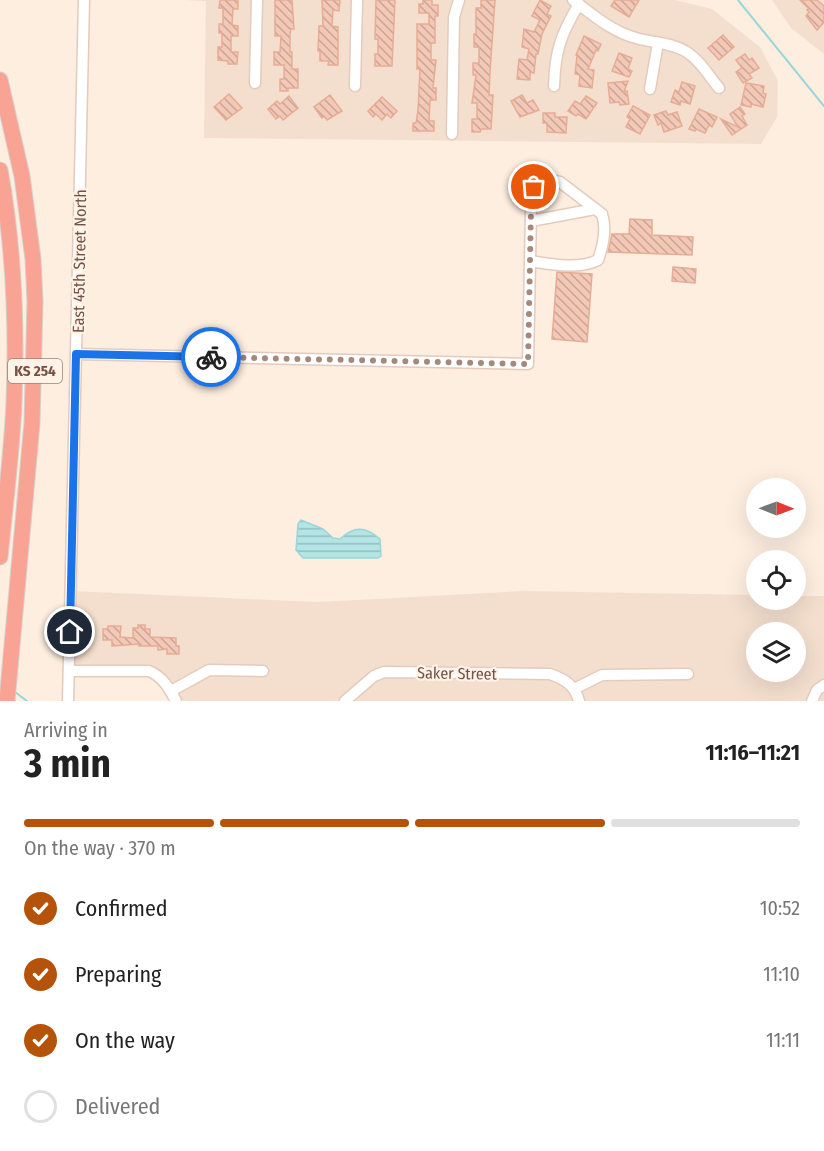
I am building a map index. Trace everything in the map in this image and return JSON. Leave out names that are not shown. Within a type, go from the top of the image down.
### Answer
[{"type":"highway","name":"KS 254","points":[[0,80],[22,176],[35,301],[32,423],[7,701]]},
{"type":"highway","name":"KS 254","points":[[0,170],[9,234],[15,318],[14,404],[0,556]]},
{"type":"street","name":"East 45th Street North","points":[[68,701],[84,0]]},
{"type":"street","points":[[255,83],[257,0]]},
{"type":"street","points":[[356,86],[357,0]]},
{"type":"street","points":[[452,134],[454,17],[459,0]]},
{"type":"street","points":[[554,86],[558,44],[576,2],[616,31],[684,51],[719,88]]},
{"type":"street","points":[[650,89],[658,43]]},
{"type":"street","points":[[76,354],[528,364],[530,261],[531,216],[534,187],[544,178],[560,182],[602,214],[603,244],[598,260],[576,265],[530,261]]},
{"type":"street","points":[[531,216],[595,210]]},
{"type":"street","points":[[69,671],[149,671],[158,675],[173,696],[194,676],[209,670],[263,672]]},
{"type":"street","name":"Saker Street","points":[[345,701],[374,676],[384,672],[550,674],[563,678],[574,689]]},
{"type":"street","points":[[579,701],[574,689],[602,675],[688,674]]},
{"type":"street","points":[[812,701],[817,690],[824,685]]},
{"type":"shaded area","points":[[185,0],[675,0],[712,9],[760,47],[778,81],[777,117],[761,144],[204,138],[206,1]]},
{"type":"shaded area","points":[[772,0],[824,0],[824,54],[791,28]]},
{"type":"shaded area","points":[[70,591],[319,602],[522,591],[746,595],[746,610],[806,610],[806,596],[824,596],[824,701],[178,701],[149,671],[69,671]]},
{"type":"water","points":[[301,520],[323,529],[333,538],[340,539],[360,529],[369,532],[380,539],[381,556],[378,558],[303,558],[296,550],[298,524]]},
{"type":"building","points":[[220,0],[238,0],[238,9],[233,9],[232,25],[238,26],[238,36],[231,36],[231,52],[238,52],[237,64],[228,64],[228,61],[218,60],[218,47],[222,47],[222,33],[219,33],[219,24],[223,24],[223,8],[219,8]]},
{"type":"building","points":[[275,0],[292,0],[294,29],[291,29],[290,34],[290,52],[292,52],[292,69],[298,69],[298,88],[288,88],[288,91],[280,91],[280,79],[284,79],[284,65],[274,65],[274,52],[280,52],[281,36],[275,36]]},
{"type":"building","points":[[322,0],[340,0],[339,11],[333,10],[332,26],[338,27],[338,65],[328,65],[329,61],[320,61],[320,51],[318,51],[319,26],[323,26]]},
{"type":"building","points":[[376,0],[395,0],[392,66],[375,66],[375,54],[378,54],[378,39],[375,39]]},
{"type":"building","points":[[423,0],[432,0],[432,5],[438,5],[438,16],[435,16],[435,43],[431,43],[431,60],[436,60],[433,88],[436,88],[436,100],[430,100],[429,121],[434,121],[434,131],[413,131],[413,123],[416,123],[418,110],[420,69],[417,69],[417,24],[429,24],[429,13],[419,13],[419,4],[423,4]]},
{"type":"building","points":[[481,0],[495,0],[489,95],[493,95],[491,129],[472,132],[472,119],[477,119],[477,103],[472,103],[476,75],[473,75],[473,63],[479,63],[479,47],[474,47],[474,34],[476,34],[476,8],[481,8]]},
{"type":"building","points":[[540,0],[551,6],[547,14],[551,16],[542,34],[538,54],[536,54],[534,73],[530,72],[530,80],[517,79],[519,59],[527,60],[529,49],[522,47],[524,29],[534,32],[540,20],[532,16]]},
{"type":"building","points":[[615,0],[639,0],[629,17],[611,6]]},
{"type":"building","points":[[800,0],[817,0],[824,6],[824,22],[817,30],[806,16],[809,9]]},
{"type":"building","points":[[723,35],[734,47],[719,60],[708,48]]},
{"type":"building","points":[[584,36],[601,44],[588,69],[594,70],[592,88],[579,86],[580,75],[575,74],[576,55]]},
{"type":"building","points":[[619,53],[632,58],[628,69],[632,71],[629,77],[612,71]]},
{"type":"building","points":[[745,54],[749,60],[752,58],[759,68],[749,74],[752,78],[743,83],[736,72],[742,68],[736,60]]},
{"type":"building","points":[[628,81],[624,92],[627,91],[629,104],[610,103],[608,83]]},
{"type":"building","points":[[682,82],[695,86],[690,104],[681,101],[680,105],[671,102],[675,90],[679,92]]},
{"type":"building","points":[[746,83],[764,86],[763,93],[766,94],[763,107],[751,104],[751,107],[741,105]]},
{"type":"building","points":[[229,94],[242,108],[226,120],[214,107]]},
{"type":"building","points":[[330,95],[342,111],[327,120],[324,116],[322,118],[314,107]]},
{"type":"building","points":[[522,95],[527,103],[533,100],[539,110],[520,117],[511,101]]},
{"type":"building","points":[[289,96],[298,108],[283,120],[280,116],[276,119],[268,109],[277,101],[280,104]]},
{"type":"building","points":[[586,96],[597,103],[586,119],[568,111],[575,101],[580,104]]},
{"type":"building","points":[[382,97],[397,111],[391,118],[387,114],[382,120],[376,114],[373,117],[368,111]]},
{"type":"building","points":[[633,106],[650,115],[640,134],[626,127],[630,119],[627,117]]},
{"type":"building","points":[[740,107],[745,114],[742,116],[747,125],[732,135],[721,119],[738,127],[730,114]]},
{"type":"building","points":[[699,109],[717,117],[712,127],[709,125],[705,133],[689,129]]},
{"type":"building","points":[[666,111],[668,115],[677,112],[682,126],[664,132],[661,123],[658,125],[654,115]]},
{"type":"building","points":[[543,113],[555,113],[555,117],[567,117],[566,133],[547,132],[547,123],[543,123]]},
{"type":"building","points":[[630,219],[652,220],[652,235],[693,237],[692,255],[608,252],[612,234],[629,234]]},
{"type":"building","points":[[673,267],[696,269],[695,283],[672,281]]},
{"type":"building","points":[[557,272],[592,274],[587,342],[552,339]]},
{"type":"building","points":[[138,625],[145,625],[145,629],[150,629],[150,637],[176,638],[179,654],[167,654],[167,649],[158,650],[158,646],[139,646],[139,644],[112,646],[112,640],[103,640],[103,629],[108,629],[108,626],[121,626],[120,637],[133,638],[133,628],[138,628]]},
{"type":"waterway","points":[[738,0],[824,106]]},
{"type":"waterway","points":[[15,692],[27,701]]},
{"type":"way so far","points":[[211,357],[528,364],[531,210],[534,187]]},
{"type":"route","points":[[70,632],[76,354],[211,357]]}]
